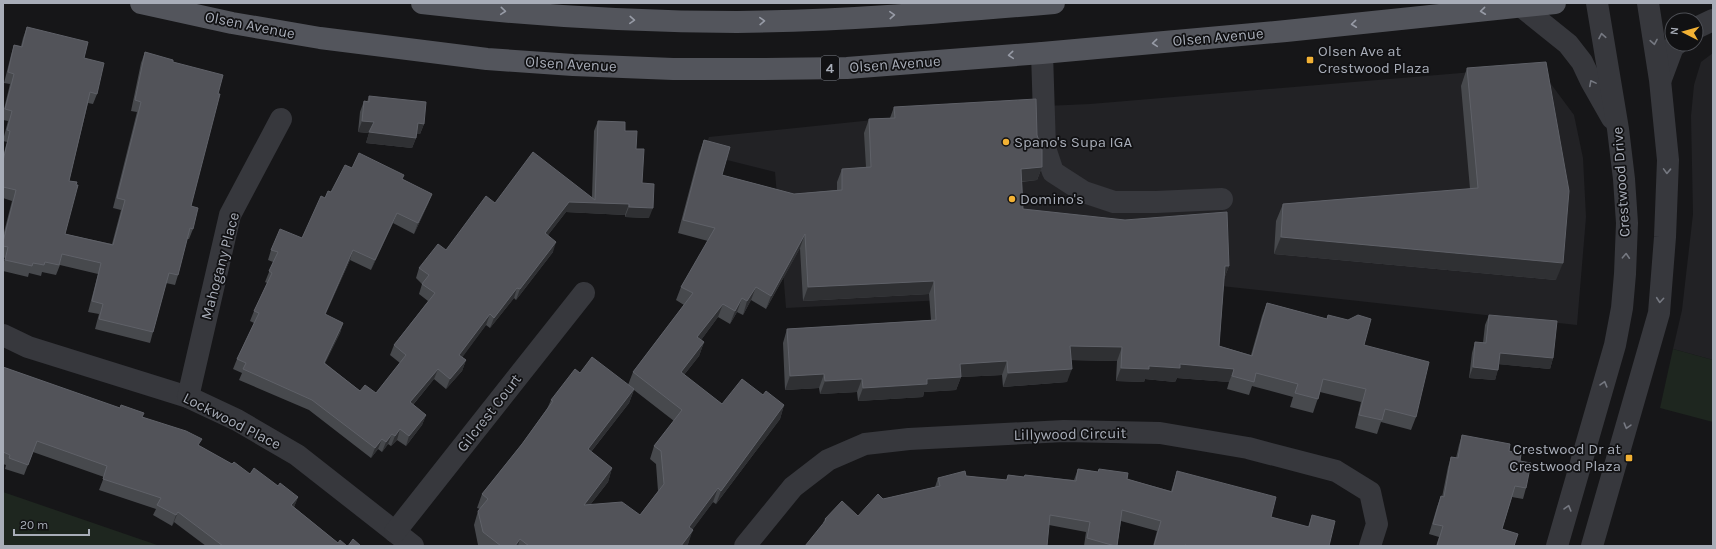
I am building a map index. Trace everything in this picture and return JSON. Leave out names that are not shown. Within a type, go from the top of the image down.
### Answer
[{"type":"main road","name":"Olsen Avenue","points":[[141,3],[232,23],[320,38],[472,57],[573,65],[673,69],[840,68],[1042,53],[1286,31],[1555,3]]},
{"type":"main road","points":[[422,3],[472,9],[560,16],[648,21],[730,22],[836,19],[949,12],[1054,3]]},
{"type":"street","name":"Crestwood Drive","points":[[1557,546],[1615,345],[1622,308],[1627,224],[1618,129],[1597,3]]},
{"type":"street","points":[[1592,546],[1659,313],[1665,237],[1668,160],[1660,80],[1648,3]]},
{"type":"street","points":[[1522,7],[1568,44],[1582,62],[1590,81],[1618,129]]},
{"type":"street","points":[[1660,80],[1671,52]]},
{"type":"street","points":[[1042,53],[1045,148],[1053,172],[1084,192],[1114,202],[1222,199]]},
{"type":"street","name":"Mahogany Place","points":[[188,397],[230,215],[281,119]]},
{"type":"street","name":"Gilcrest Court","points":[[395,532],[584,293]]},
{"type":"street","name":"Lockwood Place","points":[[3,335],[28,347],[188,397],[237,420],[297,455],[413,546]]},
{"type":"street","name":"Lillywood Circuit","points":[[745,546],[793,487],[828,460],[865,444],[916,439],[1064,431],[1160,433],[1248,448],[1336,471],[1370,492],[1377,524],[1370,546]]},
{"type":"shaded area","points":[[1713,53],[1713,360],[1673,349],[1682,310],[1693,214],[1691,116],[1694,85],[1701,62]]},
{"type":"shaded area","points":[[1521,68],[1540,72],[1574,115],[1583,158],[1586,217],[1577,325],[1221,286],[786,308],[775,172],[703,154],[709,137],[979,109],[1090,104]]},
{"type":"shaded area","points":[[1673,349],[1713,360],[1713,422],[1660,408]]},
{"type":"shaded area","points":[[3,492],[160,546],[3,546]]},
{"type":"building","points":[[27,27],[88,42],[84,58],[104,63],[97,94],[90,92],[69,181],[77,182],[76,185],[78,185],[65,234],[113,245],[125,200],[117,198],[141,102],[135,100],[145,52],[173,60],[173,62],[223,75],[218,94],[220,94],[191,206],[198,208],[193,229],[190,228],[178,275],[169,273],[153,332],[99,319],[103,304],[92,301],[101,263],[62,254],[59,265],[45,262],[44,265],[33,263],[32,266],[5,260],[8,247],[3,246],[3,242],[16,190],[3,187],[3,161],[10,131],[7,130],[12,111],[5,109],[14,74],[8,72],[14,45],[22,47]]},
{"type":"building","points":[[1546,62],[1569,191],[1563,263],[1281,237],[1283,204],[1478,188],[1467,68]]},
{"type":"building","points":[[369,96],[426,102],[424,124],[418,123],[416,138],[369,132],[374,122],[362,121],[364,101],[369,102]]},
{"type":"building","points":[[1036,99],[1037,135],[1042,150],[1042,167],[1021,169],[1023,209],[1125,220],[1227,212],[1229,266],[1225,266],[1219,346],[1252,356],[1267,303],[1327,319],[1328,315],[1348,320],[1358,315],[1371,319],[1364,345],[1429,362],[1416,417],[1385,409],[1382,420],[1359,415],[1366,389],[1323,379],[1318,399],[1295,393],[1298,384],[1256,373],[1254,382],[1232,376],[1234,369],[1180,364],[1180,368],[1149,366],[1149,369],[1121,368],[1122,347],[1070,346],[1072,369],[1008,373],[1007,361],[960,364],[961,377],[927,379],[927,384],[863,388],[862,379],[825,381],[824,374],[790,376],[787,329],[936,320],[934,281],[808,287],[805,234],[771,296],[756,287],[747,301],[742,298],[735,311],[723,304],[697,337],[704,342],[681,372],[722,404],[742,379],[763,395],[766,391],[784,405],[721,491],[718,488],[689,527],[693,530],[681,546],[529,546],[520,539],[515,546],[501,546],[483,532],[478,511],[488,499],[482,494],[522,444],[553,401],[551,400],[575,369],[580,373],[592,357],[634,389],[588,449],[612,468],[584,505],[622,502],[640,515],[664,484],[661,451],[654,446],[682,410],[633,372],[693,293],[681,287],[715,228],[683,220],[704,140],[730,147],[722,175],[794,194],[842,190],[842,169],[871,167],[869,119],[895,118],[894,107]]},
{"type":"building","points":[[598,121],[625,122],[625,131],[637,131],[636,149],[644,149],[642,183],[654,184],[653,208],[629,207],[629,204],[569,202],[545,233],[556,242],[520,289],[517,288],[494,318],[490,314],[459,355],[466,360],[450,379],[438,369],[410,402],[426,415],[409,436],[400,429],[395,436],[392,434],[386,442],[382,439],[375,448],[312,400],[243,369],[246,363],[237,359],[259,313],[254,311],[272,273],[269,271],[278,252],[271,250],[280,229],[302,238],[321,196],[325,198],[328,191],[331,192],[345,165],[352,168],[359,153],[404,175],[402,179],[432,194],[418,223],[397,213],[375,260],[353,250],[325,314],[343,323],[324,363],[360,391],[365,385],[376,393],[406,355],[394,345],[435,293],[422,284],[429,275],[419,268],[438,244],[446,250],[486,196],[495,203],[533,152],[595,200]]},
{"type":"building","points":[[1489,315],[1557,321],[1553,358],[1500,353],[1498,370],[1473,367],[1475,342],[1486,343]]},
{"type":"building","points":[[3,367],[120,408],[121,405],[144,413],[142,417],[186,431],[202,439],[198,445],[232,464],[234,462],[250,474],[254,468],[278,486],[280,483],[298,497],[291,505],[338,543],[340,540],[347,546],[223,546],[178,512],[176,515],[157,505],[161,498],[103,479],[107,466],[37,441],[28,465],[9,458],[10,455],[3,452]]},
{"type":"building","points":[[1462,435],[1510,444],[1509,451],[1521,454],[1520,461],[1531,463],[1526,488],[1515,486],[1502,529],[1518,534],[1514,546],[1437,546],[1443,526],[1433,524],[1441,496],[1444,497],[1451,457],[1458,458]]},
{"type":"building","points":[[1078,469],[1098,472],[1099,469],[1128,473],[1127,479],[1172,492],[1177,471],[1276,497],[1271,517],[1309,527],[1312,515],[1335,521],[1329,546],[1154,546],[1161,521],[1122,510],[1117,546],[1087,538],[1090,522],[1050,515],[1047,546],[805,546],[826,520],[825,519],[842,501],[858,516],[878,494],[883,499],[940,486],[938,478],[965,471],[966,476],[1007,480],[1008,475],[1024,477],[1025,475],[1076,481]]},
{"type":"building","points":[[353,539],[361,546],[348,546]]},
{"type":"place","name":"Olsen Ave at Crestwood Plaza","points":[[1310,60]]},
{"type":"place","name":"Spano's Supa IGA","points":[[1006,142]]},
{"type":"place","name":"Domino's","points":[[1012,199]]},
{"type":"place","name":"Crestwood Dr at Crestwood Plaza","points":[[1629,458]]}]
